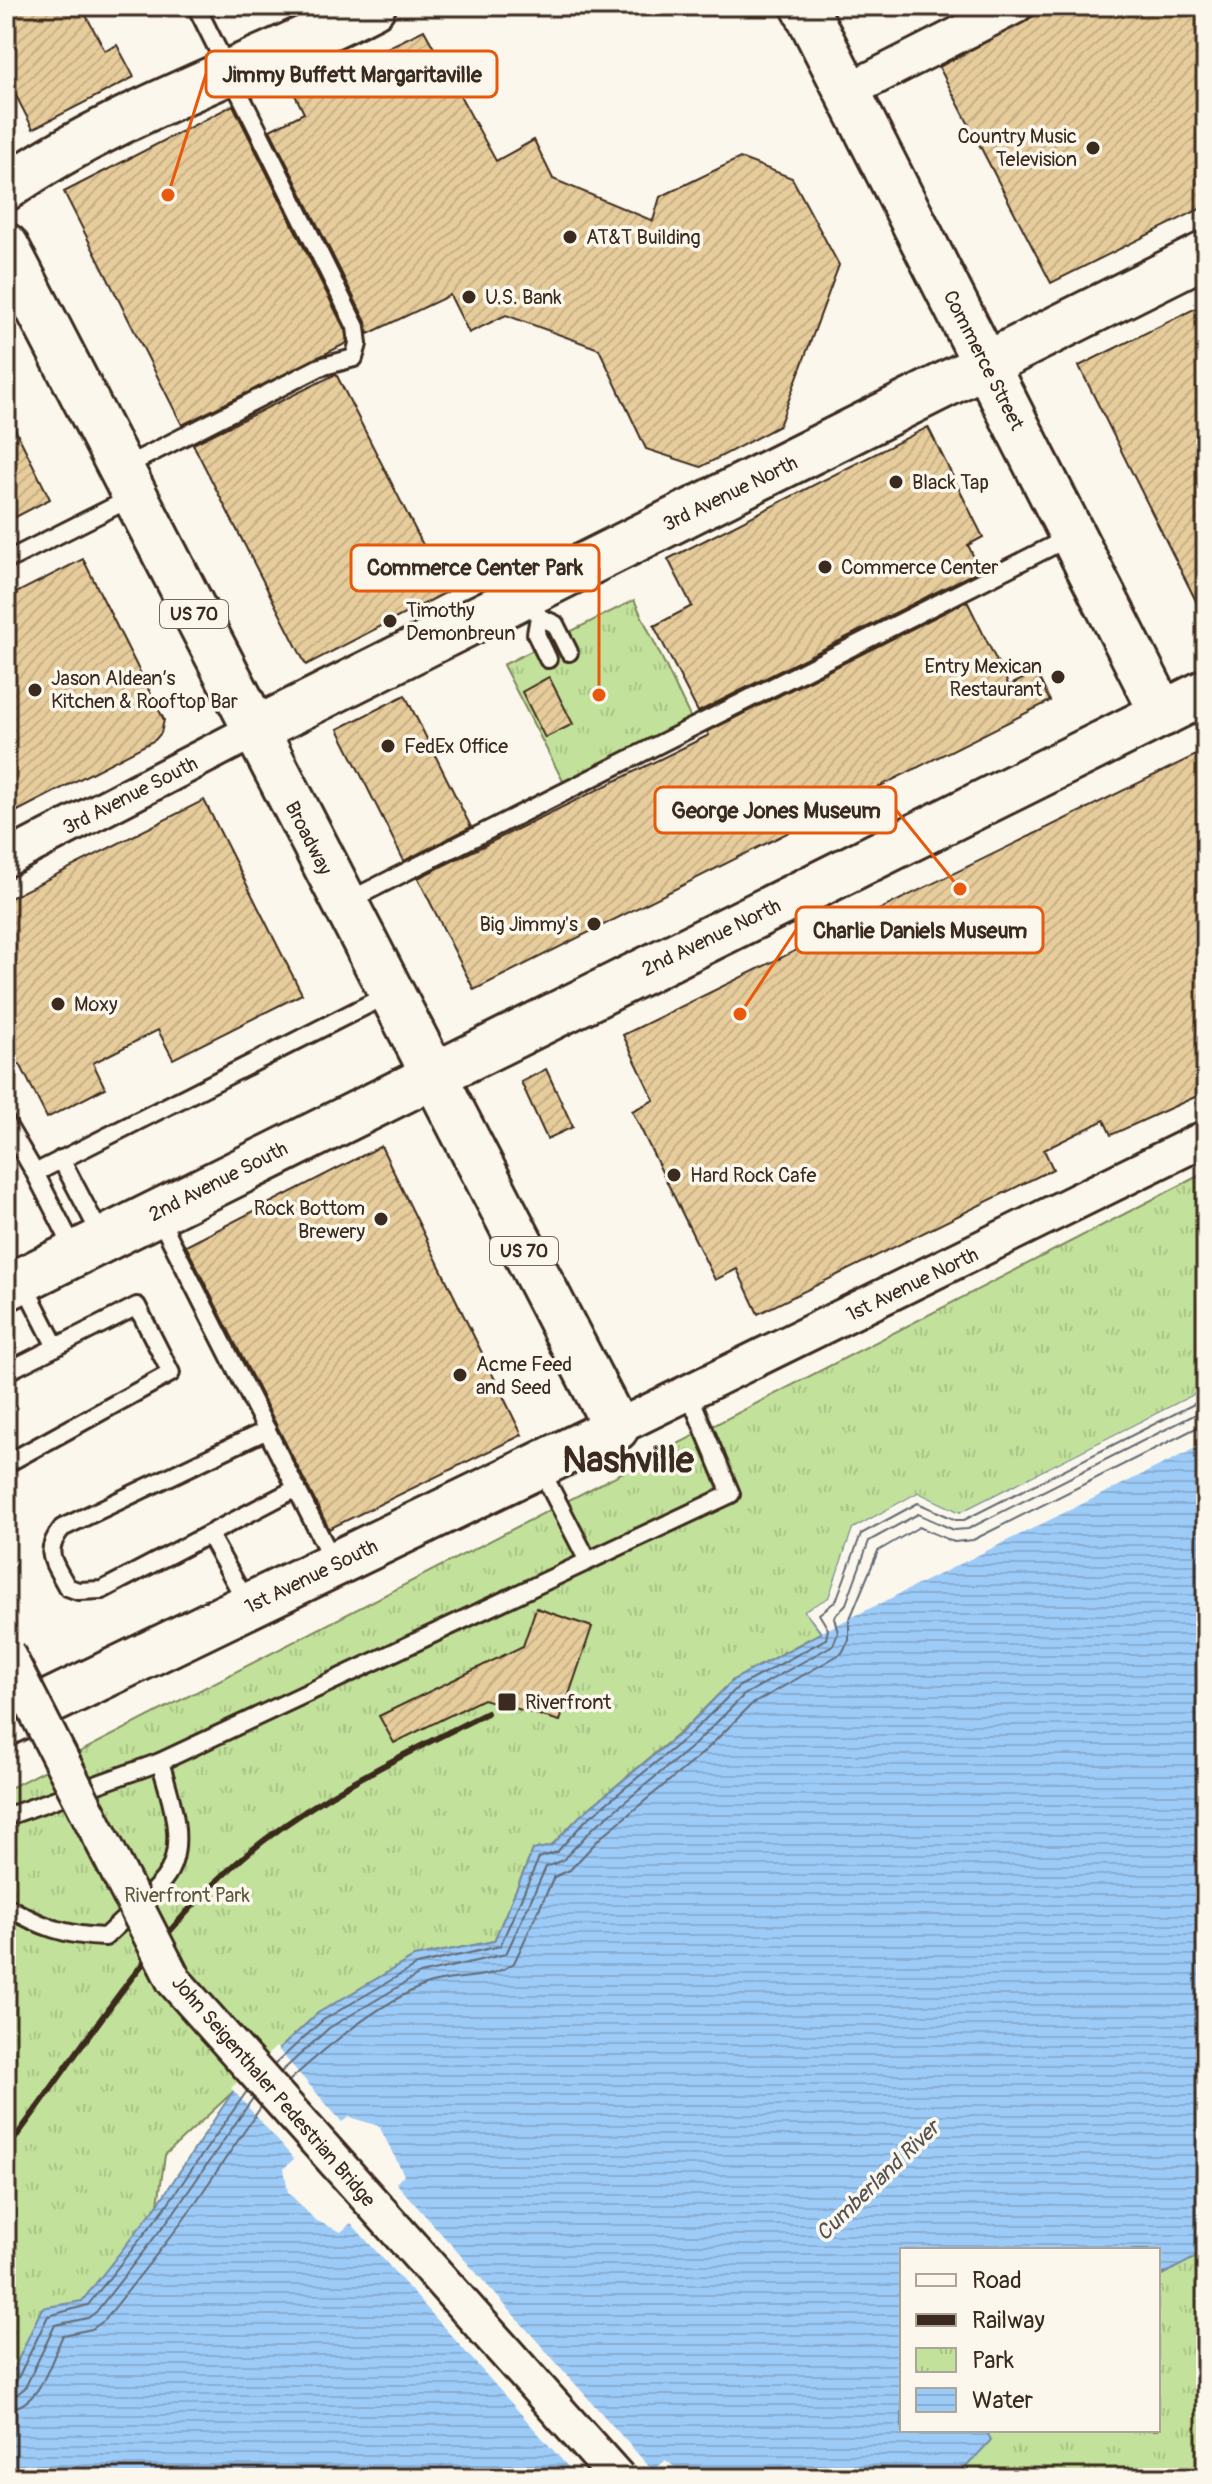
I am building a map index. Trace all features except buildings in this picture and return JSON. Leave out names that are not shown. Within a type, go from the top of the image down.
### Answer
[{"type":"street","points":[[6,188],[36,167],[228,71],[373,6]]},
{"type":"street","name":"Commerce Street","points":[[804,6],[1163,714]]},
{"type":"street","points":[[848,91],[1015,6]]},
{"type":"street","name":"Broadway","points":[[6,246],[253,731],[616,1428]]},
{"type":"street","name":"3rd Avenue North","points":[[253,731],[533,605],[1206,254]]},
{"type":"street","name":"2nd Avenue North","points":[[431,1075],[1206,692]]},
{"type":"street","name":"3rd Avenue South","points":[[6,859],[253,731]]},
{"type":"street","name":"2nd Avenue South","points":[[14,1284],[431,1075]]},
{"type":"street","name":"1st Avenue North","points":[[616,1428],[1206,1138]]},
{"type":"street","name":"1st Avenue South","points":[[6,1723],[616,1428]]},
{"type":"street","name":"John Seigenthaler Pedestrian Bridge","points":[[6,1652],[174,1981],[618,2478]]},
{"type":"lane","points":[[6,561],[127,483],[320,367],[354,358],[358,344],[356,327],[196,6]]},
{"type":"lane","points":[[343,904],[1074,535]]},
{"type":"lane","points":[[533,605],[555,624],[569,652]]},
{"type":"lane","points":[[533,605],[536,634],[548,659]]},
{"type":"lane","points":[[35,1173],[390,994]]},
{"type":"lane","points":[[6,1123],[35,1173],[90,1246]]},
{"type":"lane","points":[[61,1159],[90,1246]]},
{"type":"lane","points":[[157,1212],[335,1564]]},
{"type":"lane","points":[[14,1284],[56,1347]]},
{"type":"lane","points":[[6,1372],[137,1306],[171,1373],[8,1458]]},
{"type":"lane","points":[[6,1812],[11,1815],[160,1762],[731,1494],[689,1394]]},
{"type":"lane","points":[[267,1430],[62,1528],[52,1541],[49,1552],[67,1587],[78,1591],[102,1590],[297,1488]]},
{"type":"lane","points":[[539,1467],[587,1559]]},
{"type":"lane","points":[[209,1535],[249,1606]]},
{"type":"lane","points":[[6,1906],[39,1927],[77,1936],[105,1937],[166,1877],[175,1847],[174,1813],[160,1762]]},
{"type":"green space","points":[[634,600],[694,725],[564,783],[503,665]]},
{"type":"green space","name":"Riverfront Park","points":[[1206,1172],[1206,1389],[960,1513],[918,1493],[853,1529],[829,1598],[806,1612],[822,1632],[733,1680],[683,1730],[580,1816],[551,1846],[533,1850],[494,1941],[414,1957],[318,2013],[165,2155],[158,2204],[6,2427],[6,1790]]},
{"type":"green space","points":[[1206,2225],[1206,2478],[893,2478],[925,2432],[1160,2432],[1160,2254]]},
{"type":"water","name":"Cumberland River","points":[[1206,1389],[1206,2252],[1160,2276],[1160,2248],[900,2248],[900,2432],[987,2432],[991,2440],[956,2478],[6,2478],[6,2386],[42,2308],[82,2301],[158,2204],[232,2093],[318,2013],[414,1957],[494,1941],[533,1850],[551,1846],[580,1816],[683,1731],[733,1680],[821,1633],[805,1611],[829,1598],[853,1529],[918,1493],[960,1513]]},
{"type":"pier","points":[[1206,1389],[1206,1443],[822,1632],[805,1611],[829,1598],[853,1529],[918,1493],[960,1513]]},
{"type":"pier","points":[[276,2047],[342,2122],[349,2117],[379,2126],[404,2175],[396,2183],[653,2471],[666,2460],[687,2478],[578,2478],[351,2223],[341,2232],[315,2220],[288,2192],[284,2168],[294,2159],[231,2088]]},
{"type":"railway","points":[[6,2150],[155,1949],[182,1917],[241,1859],[273,1833],[342,1789],[487,1713]]},
{"type":"place","name":"Country Music Television","points":[[1093,148]]},
{"type":"place","name":"Jimmy Buffett Margaritaville","points":[[168,195]]},
{"type":"place","name":"AT&T Building","points":[[570,237]]},
{"type":"place","name":"U.S. Bank","points":[[469,297]]},
{"type":"place","name":"Black Tap","points":[[896,482]]},
{"type":"place","name":"Commerce Center","points":[[825,567]]},
{"type":"place","name":"Timothy Demonbreun","points":[[390,621]]},
{"type":"place","name":"Entry Mexican Restaurant","points":[[1058,677]]},
{"type":"place","name":"Jason Aldean’s Kitchen & Rooftop Bar","points":[[35,690]]},
{"type":"place","name":"Commerce Center Park","points":[[599,695]]},
{"type":"place","name":"FedEx Office","points":[[388,746]]},
{"type":"place","name":"George Jones Museum","points":[[960,889]]},
{"type":"place","name":"Big Jimmy's","points":[[594,924]]},
{"type":"place","name":"Moxy","points":[[58,1004]]},
{"type":"place","name":"Charlie Daniels Museum","points":[[740,1014]]},
{"type":"place","name":"Hard Rock Cafe","points":[[674,1175]]},
{"type":"place","name":"Rock Bottom Brewery","points":[[381,1219]]},
{"type":"place","name":"Acme Feed and Seed","points":[[460,1375]]},
{"type":"place","name":"Riverfront","points":[[507,1702]]},
{"type":"district","name":"Nashville","points":[[628,1459]]}]
